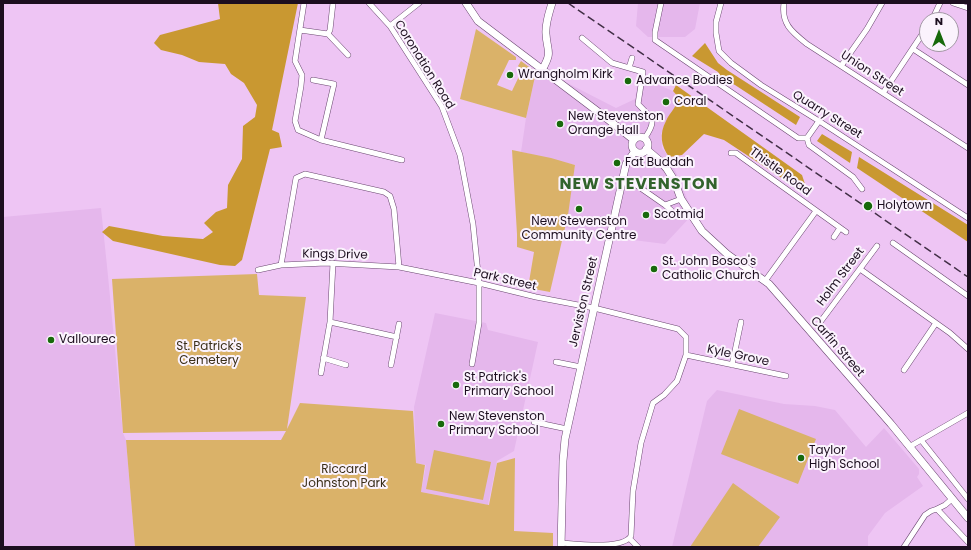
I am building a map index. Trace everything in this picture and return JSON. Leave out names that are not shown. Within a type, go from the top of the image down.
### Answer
[{"type":"main road","points":[[466,3],[478,21],[634,140]]},
{"type":"main road","points":[[542,70],[547,61],[549,51],[546,34],[548,16],[552,3]]},
{"type":"main road","points":[[637,138],[644,139],[647,145],[646,150],[642,152],[635,151],[632,145],[634,140],[637,138]]},
{"type":"main road","name":"Carfin Street","points":[[646,150],[660,160],[667,169],[681,199],[702,231],[727,254],[765,281],[909,447],[968,518]]},
{"type":"main road","name":"Jerviston Street","points":[[561,545],[565,439],[626,164],[635,151]]},
{"type":"street","points":[[304,3],[295,61],[302,75],[295,121],[298,130],[322,140],[402,160]]},
{"type":"street","points":[[328,34],[330,30],[334,3]]},
{"type":"street","name":"Coronation Road","points":[[370,3],[390,26],[442,107],[460,156],[473,224],[479,283],[479,323],[472,364]]},
{"type":"street","points":[[390,26],[419,3]]},
{"type":"street","points":[[661,3],[655,32],[655,40],[798,138],[807,138]]},
{"type":"street","name":"Quarry Street","points":[[721,3],[716,28],[719,51],[731,63],[761,85],[968,218]]},
{"type":"street","name":"Union Street","points":[[784,3],[782,13],[789,30],[807,44],[968,148]]},
{"type":"street","points":[[841,66],[867,29],[882,3]]},
{"type":"street","points":[[953,3],[968,8]]},
{"type":"street","points":[[300,30],[328,34],[348,55]]},
{"type":"street","points":[[582,38],[612,63],[643,72],[638,104],[652,121],[652,125],[644,139]]},
{"type":"street","points":[[883,93],[919,40]]},
{"type":"street","points":[[913,49],[968,85]]},
{"type":"street","points":[[629,68],[632,58]]},
{"type":"street","points":[[313,80],[334,84],[322,140]]},
{"type":"street","points":[[807,138],[819,121]]},
{"type":"street","points":[[807,138],[809,145],[854,177],[862,189]]},
{"type":"street","name":"Thistle Road","points":[[731,153],[736,153],[846,232]]},
{"type":"street","points":[[281,265],[296,178],[305,174],[384,192],[390,196],[394,209],[399,268]]},
{"type":"street","points":[[623,177],[630,180],[671,210],[669,216]]},
{"type":"street","points":[[665,205],[681,199]]},
{"type":"street","points":[[765,281],[816,211]]},
{"type":"street","points":[[834,237],[840,228]]},
{"type":"street","points":[[893,243],[968,296]]},
{"type":"street","name":"Holm Street","points":[[821,321],[877,246]]},
{"type":"street","points":[[321,373],[330,322],[333,263]]},
{"type":"street","name":"Kings Drive","points":[[258,270],[281,265],[333,263],[412,270]]},
{"type":"street","points":[[860,269],[936,323],[968,349]]},
{"type":"street","name":"Park Street","points":[[412,270],[594,308],[678,329],[686,336],[686,356],[677,381],[664,395],[653,403],[641,443],[633,491],[632,532],[630,539]]},
{"type":"street","points":[[330,322],[397,337]]},
{"type":"street","points":[[732,365],[741,322]]},
{"type":"street","points":[[904,370],[936,323]]},
{"type":"street","points":[[391,366],[399,324]]},
{"type":"street","name":"Kyle Grove","points":[[686,356],[786,376]]},
{"type":"street","points":[[323,358],[346,365]]},
{"type":"street","name":"Jerviston Street","points":[[556,362],[581,366]]},
{"type":"street","points":[[909,447],[968,413]]},
{"type":"street","points":[[534,422],[567,429]]},
{"type":"street","points":[[921,440],[968,499]]},
{"type":"street","points":[[904,547],[925,515],[930,511],[945,505],[952,499]]},
{"type":"street","points":[[937,509],[968,542]]},
{"type":"street","points":[[561,545],[615,545],[630,539],[638,547]]},
{"type":"shaded area","points":[[218,3],[298,3],[272,130],[279,133],[282,147],[270,149],[242,260],[235,266],[220,265],[113,241],[102,232],[109,226],[163,236],[203,239],[213,232],[204,223],[216,212],[227,208],[228,185],[242,159],[243,126],[255,117],[257,105],[244,83],[231,74],[225,64],[199,62],[182,55],[161,50],[154,43],[160,35],[220,19]]},
{"type":"shaded area","points":[[638,3],[700,3],[695,29],[685,37],[648,37],[636,26]]},
{"type":"shaded area","points":[[705,43],[718,63],[800,117],[796,125],[722,78],[718,72],[692,56]]},
{"type":"shaded area","points":[[540,69],[616,108],[635,99],[639,77],[673,91],[679,98],[677,106],[666,121],[661,134],[662,148],[669,157],[693,214],[665,244],[617,238],[607,234],[565,228],[575,165],[521,152],[526,118],[536,72]]},
{"type":"shaded area","points":[[676,85],[802,175],[809,196],[724,140],[704,134],[682,155],[669,157],[664,149],[662,131],[679,98],[673,91]]},
{"type":"shaded area","points":[[822,134],[852,152],[850,163],[817,141]]},
{"type":"shaded area","points":[[859,157],[968,225],[968,242],[857,168]]},
{"type":"shaded area","points":[[101,208],[123,433],[126,440],[135,547],[3,547],[3,217]]},
{"type":"shaded area","points":[[435,313],[486,323],[488,330],[538,342],[514,451],[497,461],[488,505],[421,492],[426,465],[416,463],[414,407]]},
{"type":"shaded area","name":"Taylor High School","points":[[717,390],[784,404],[815,406],[835,410],[866,447],[884,428],[919,469],[919,474],[917,477],[923,486],[885,513],[868,536],[868,547],[672,547],[707,401]]},
{"type":"green space","points":[[476,29],[516,57],[516,60],[509,60],[497,85],[512,91],[522,70],[518,66],[521,61],[536,72],[526,118],[460,99]]},
{"type":"green space","points":[[512,150],[551,158],[575,165],[568,215],[550,292],[528,288],[534,252],[517,247]]},
{"type":"green space","name":"Riccard Johnston Park","points":[[257,274],[259,295],[306,297],[287,429],[300,403],[413,411],[416,463],[425,465],[421,492],[489,505],[497,463],[515,458],[514,531],[553,533],[553,547],[135,547],[126,440],[281,440],[286,431],[123,433],[112,279]]},
{"type":"green space","points":[[739,409],[816,439],[798,484],[721,454]]},
{"type":"green space","points":[[434,450],[491,462],[483,500],[426,489]]},
{"type":"green space","points":[[733,483],[780,517],[758,547],[690,547]]},
{"type":"railway","points":[[568,3],[968,277]]},
{"type":"place","name":"Wrangholm Kirk","points":[[510,75]]},
{"type":"place","name":"Advance Bodies","points":[[628,81]]},
{"type":"place","name":"Coral","points":[[666,102]]},
{"type":"place","name":"New Stevenston Orange Hall","points":[[560,124]]},
{"type":"place","name":"Fat Buddah","points":[[617,163]]},
{"type":"place","name":"Holytown","points":[[868,206]]},
{"type":"place","name":"New Stevenston Community Centre","points":[[579,209]]},
{"type":"place","name":"Scotmid","points":[[646,215]]},
{"type":"place","name":"St. John Bosco's Catholic Church","points":[[654,269]]},
{"type":"place","name":"Vallourec","points":[[51,340]]},
{"type":"place","name":"St Patrick's Primary School","points":[[456,385]]},
{"type":"place","name":"New Stevenston Primary School","points":[[441,424]]},
{"type":"place","name":"Taylor High School","points":[[801,458]]},
{"type":"district","name":"NEW STEVENSTON","points":[[639,185]]},
{"type":"park label","name":"St. Patrick's Cemetery","points":[[209,354]]}]
